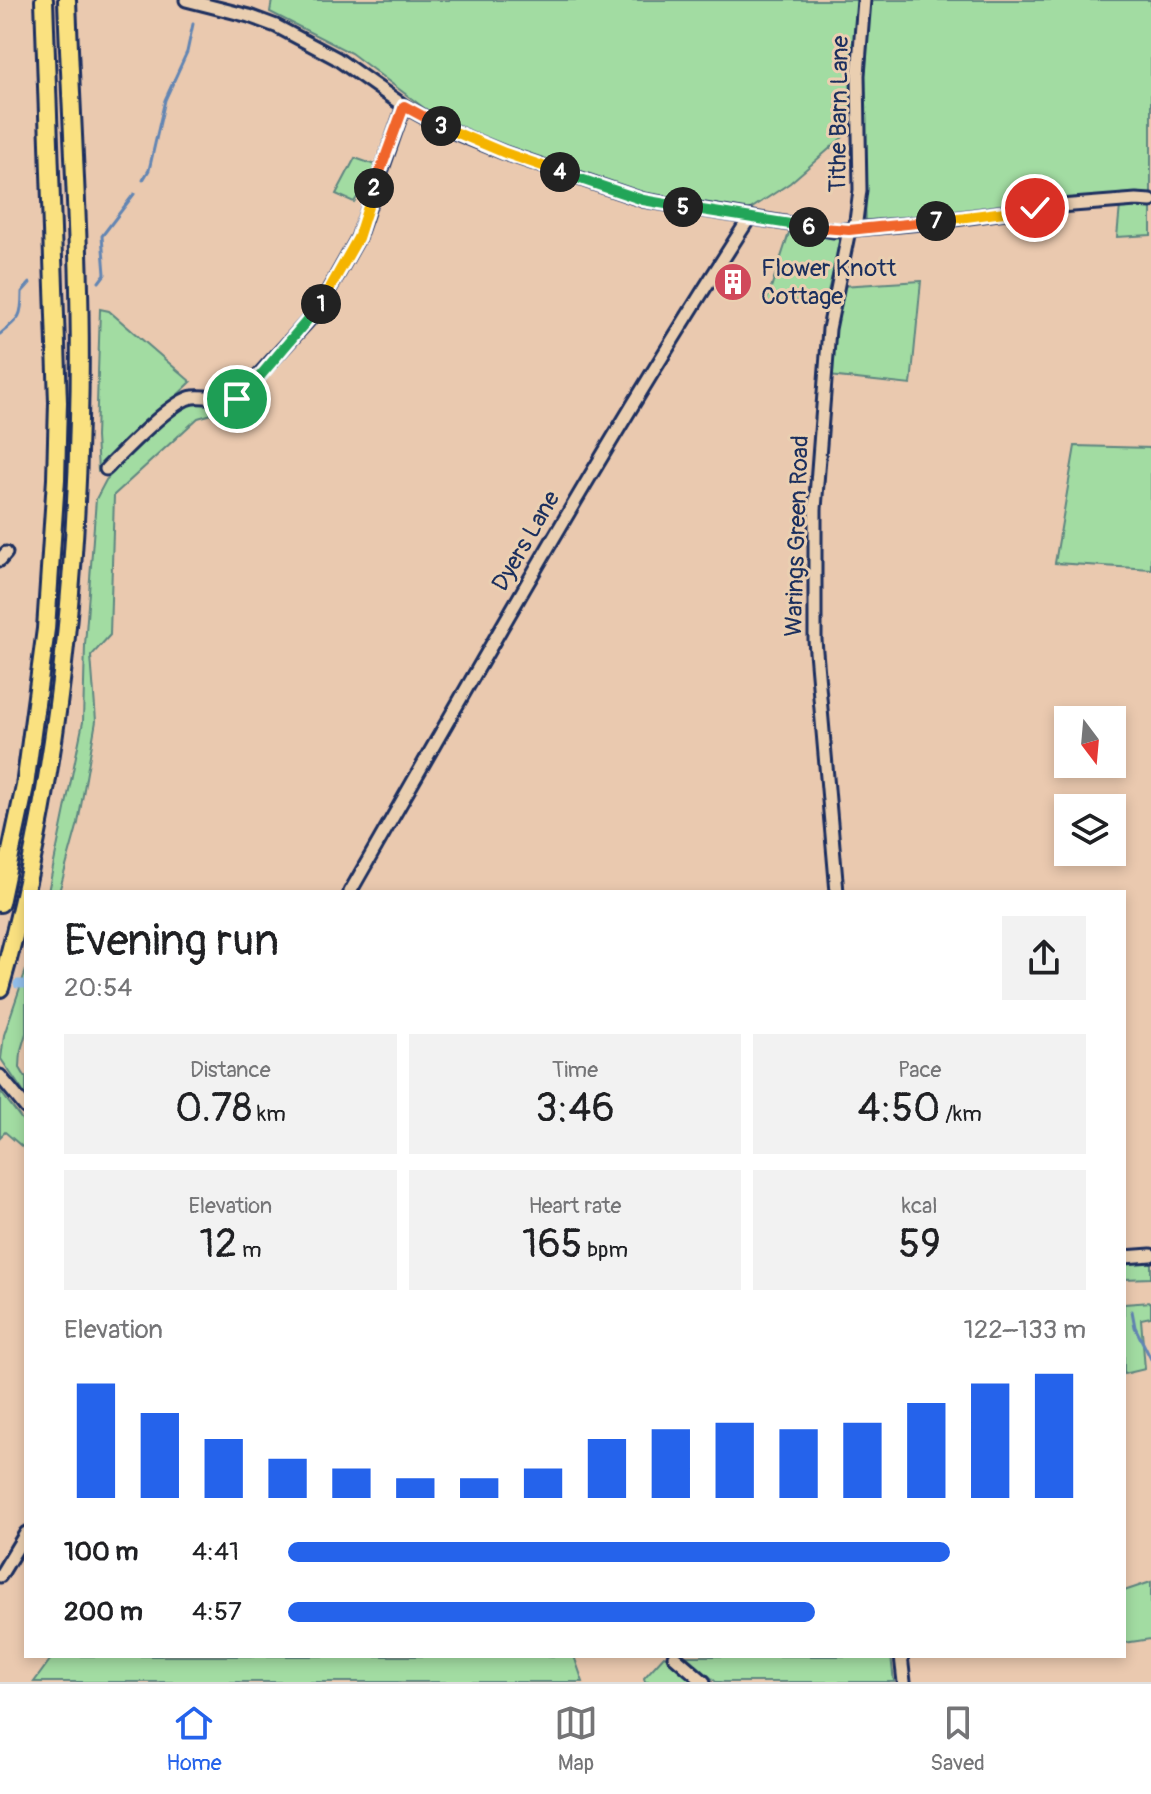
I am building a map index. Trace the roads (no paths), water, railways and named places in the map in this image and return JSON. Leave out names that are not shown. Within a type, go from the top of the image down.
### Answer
[{"type":"highway","points":[[0,903],[25,786],[46,629],[56,479],[58,402],[44,0]]},
{"type":"highway","points":[[0,988],[45,789],[63,662],[74,523],[79,418],[79,298],[67,0]]},
{"type":"street","points":[[186,0],[276,26],[336,58],[404,106],[446,129],[505,153],[643,200],[822,230],[852,230],[1035,208],[1151,201]]},
{"type":"street","name":"Tithe Barn Lane","points":[[852,230],[860,190],[857,116],[864,0]]},
{"type":"street","points":[[106,469],[183,400],[196,397],[237,399],[317,311],[358,238],[404,106]]},
{"type":"street","name":"Dyers Lane","points":[[351,890],[586,481],[750,217]]},
{"type":"street","name":"Warings Green Road","points":[[837,890],[815,640],[814,540],[829,329],[852,230]]},
{"type":"street","points":[[0,1076],[24,1106]]},
{"type":"street","points":[[1126,1257],[1151,1255]]},
{"type":"street","points":[[0,1576],[24,1536]]},
{"type":"street","points":[[676,1658],[704,1682]]},
{"type":"street","points":[[901,1658],[904,1682]]},
{"type":"waterway","points":[[143,180],[149,170],[165,100],[187,52],[193,24]]},
{"type":"waterway","points":[[99,282],[105,274],[102,236],[134,194]]},
{"type":"waterway","points":[[0,334],[18,316],[22,292],[30,283]]},
{"type":"waterway","points":[[18,984],[24,984]]},
{"type":"waterway","points":[[1132,1311],[1135,1327],[1151,1359]]},
{"type":"place","name":"Flower Knott Cottage","points":[[733,282]]}]
